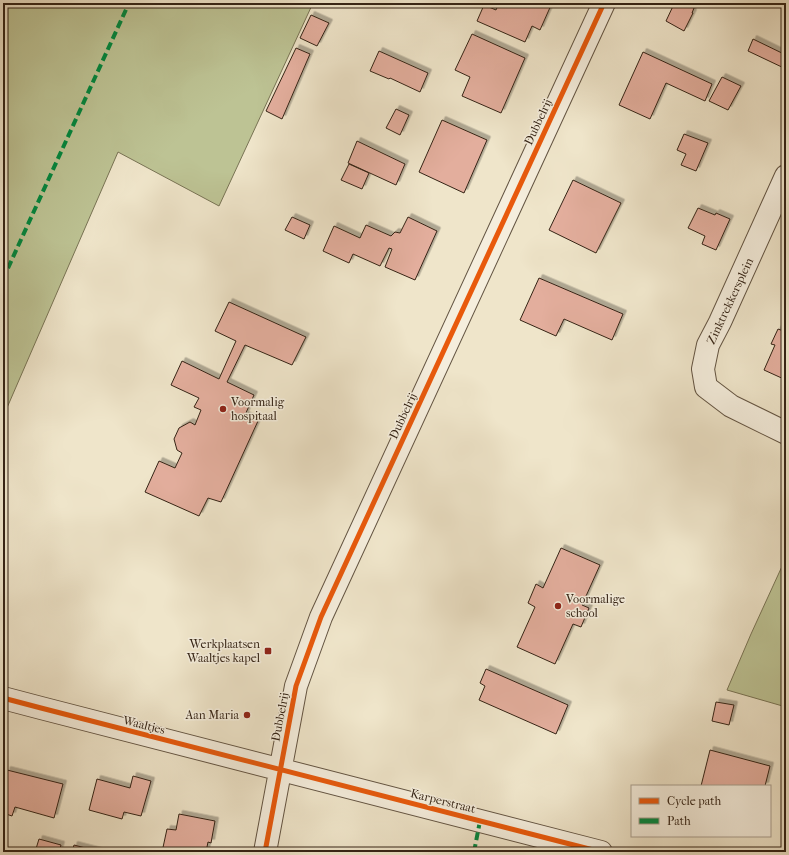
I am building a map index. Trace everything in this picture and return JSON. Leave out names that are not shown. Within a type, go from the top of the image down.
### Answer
[{"type":"street","name":"Dubbelrij","points":[[265,852],[296,686],[321,617],[604,3]]},
{"type":"street","name":"Zinktrekkersplein","points":[[786,176],[720,322],[708,345],[703,369],[706,387],[731,406],[786,433]]},
{"type":"street","name":"Waaltjes","points":[[3,698],[280,770]]},
{"type":"street","name":"Karperstraat","points":[[280,770],[601,852]]},
{"type":"green space","points":[[3,3],[313,3],[219,206],[118,152],[3,417]]},
{"type":"green space","points":[[786,561],[786,707],[727,690],[751,634],[784,562]]},
{"type":"building","points":[[499,3],[552,3],[540,30],[532,26],[525,42],[477,21],[484,5],[496,10]]},
{"type":"building","points":[[671,3],[696,3],[684,31],[666,21],[674,4]]},
{"type":"building","points":[[311,15],[329,23],[317,46],[300,38]]},
{"type":"building","points":[[472,34],[525,58],[501,113],[462,96],[470,77],[455,70]]},
{"type":"building","points":[[753,39],[786,55],[786,69],[748,51]]},
{"type":"building","points":[[296,48],[310,54],[282,119],[266,111]]},
{"type":"building","points":[[379,51],[428,73],[420,92],[390,78],[389,79],[370,71]]},
{"type":"building","points":[[643,52],[712,84],[705,101],[666,83],[650,119],[619,105]]},
{"type":"building","points":[[722,77],[741,86],[728,110],[709,101]]},
{"type":"building","points":[[396,109],[409,115],[400,135],[386,128]]},
{"type":"building","points":[[442,120],[487,140],[464,193],[419,172]]},
{"type":"building","points":[[684,134],[708,143],[696,171],[681,165],[686,154],[677,150]]},
{"type":"building","points":[[357,141],[405,164],[396,185],[348,163]]},
{"type":"building","points":[[349,164],[369,173],[362,189],[341,180]]},
{"type":"building","points":[[573,180],[621,203],[596,253],[549,230]]},
{"type":"building","points":[[698,208],[730,219],[716,250],[702,244],[705,236],[688,228]]},
{"type":"building","points":[[292,217],[310,225],[304,239],[285,230]]},
{"type":"building","points":[[408,217],[437,231],[415,280],[385,267],[392,249],[389,248],[380,266],[353,254],[349,263],[323,251],[334,226],[360,238],[366,225],[391,236],[395,232],[400,233]]},
{"type":"building","points":[[539,278],[623,314],[612,340],[564,319],[556,336],[520,320]]},
{"type":"building","name":"Voormalig hospitaal","points":[[229,302],[306,337],[292,365],[245,345],[227,382],[254,395],[245,415],[258,421],[221,502],[208,498],[199,516],[145,492],[159,461],[175,468],[182,453],[177,450],[174,439],[179,428],[190,422],[195,425],[201,410],[194,407],[199,398],[171,385],[182,361],[219,379],[236,341],[215,331]]},
{"type":"building","points":[[786,322],[786,333],[782,331]]},
{"type":"building","points":[[778,329],[786,332],[786,380],[764,370],[775,345],[771,344]]},
{"type":"building","name":"Voormalige school","points":[[561,548],[600,565],[582,605],[589,608],[581,627],[573,624],[555,664],[517,647],[535,607],[528,603],[536,584],[543,588]]},
{"type":"building","points":[[486,669],[568,705],[556,734],[479,700],[485,686],[480,683]]},
{"type":"building","points":[[716,702],[734,705],[729,725],[712,721]]},
{"type":"building","points":[[710,750],[770,766],[765,785],[701,785]]},
{"type":"building","points":[[7,770],[63,784],[54,818],[15,807],[12,816],[3,813],[3,785]]},
{"type":"building","points":[[133,776],[151,781],[141,816],[124,812],[122,819],[89,810],[97,779],[130,788]]},
{"type":"building","points":[[179,814],[215,821],[211,843],[208,842],[206,852],[162,852],[167,829],[176,830]]},
{"type":"building","points":[[39,839],[61,845],[59,852],[35,852]]},
{"type":"building","points":[[74,845],[101,852],[72,852]]},
{"type":"marked path","points":[[3,279],[129,3]]},
{"type":"marked path","points":[[474,852],[480,821]]},
{"type":"cycle path","points":[[265,852],[296,686],[321,617],[604,3]]},
{"type":"cycle path","points":[[3,698],[601,852]]},
{"type":"place","name":"Voormalig hospitaal","points":[[223,409]]},
{"type":"place","name":"Voormalige school","points":[[558,606]]},
{"type":"place","name":"Werkplaatsen Waaltjes kapel","points":[[268,651]]},
{"type":"place","name":"Aan Maria","points":[[247,715]]}]
